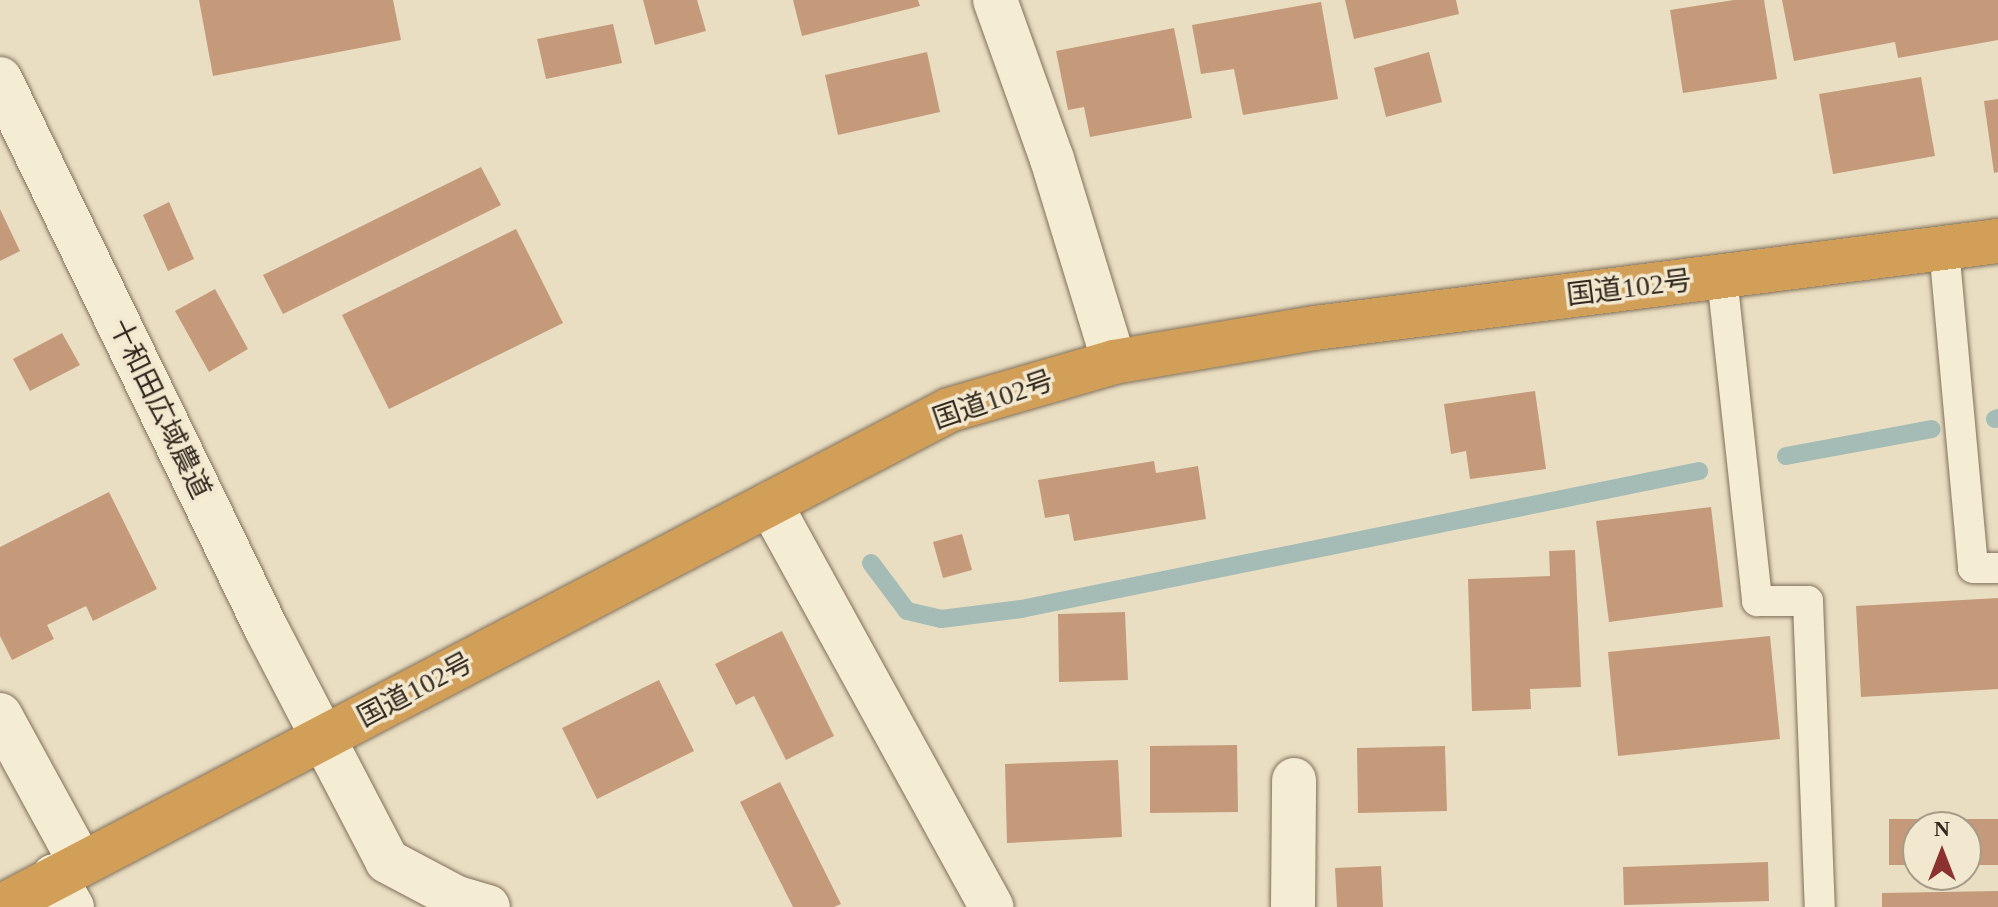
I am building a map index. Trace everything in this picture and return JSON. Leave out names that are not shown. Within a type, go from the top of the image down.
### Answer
[{"type":"highway","name":"国道102号","points":[[0,907],[69,882],[322,738],[949,410],[1114,362],[1315,328],[1998,241]]},
{"type":"street","points":[[995,0],[1052,159],[1114,362]]},
{"type":"street","name":"十和田広域農道","points":[[0,79],[322,738],[387,861],[457,898],[488,907]]},
{"type":"street","points":[[770,504],[992,907]]},
{"type":"street","points":[[0,715],[69,882]]},
{"type":"street","points":[[1293,907],[1294,780]]},
{"type":"lane","points":[[1944,248],[1973,568],[1998,568]]},
{"type":"lane","points":[[1722,277],[1757,601],[1808,601],[1820,907]]},
{"type":"building","points":[[199,0],[393,0],[401,40],[213,76]]},
{"type":"building","points":[[643,0],[697,0],[706,31],[655,45]]},
{"type":"building","points":[[793,0],[918,0],[920,6],[802,36]]},
{"type":"building","points":[[1345,0],[1456,0],[1459,14],[1354,39]]},
{"type":"building","points":[[1734,0],[1764,0],[1777,79],[1683,93],[1670,10]]},
{"type":"building","points":[[1782,0],[1998,0],[1998,40],[1898,58],[1895,42],[1794,61]]},
{"type":"building","points":[[1321,2],[1338,99],[1243,115],[1234,69],[1201,74],[1192,25]]},
{"type":"building","points":[[613,24],[622,63],[546,79],[537,39]]},
{"type":"building","points":[[1174,28],[1192,118],[1090,137],[1084,107],[1068,110],[1056,51]]},
{"type":"building","points":[[927,52],[940,112],[838,135],[825,75]]},
{"type":"building","points":[[1429,52],[1442,102],[1386,117],[1374,68]]},
{"type":"building","points":[[1921,77],[1935,156],[1833,174],[1819,94]]},
{"type":"building","points":[[1998,99],[1998,172],[1994,173],[1984,101]]},
{"type":"building","points":[[481,167],[501,205],[283,314],[263,275]]},
{"type":"building","points":[[169,202],[194,259],[168,271],[143,215]]},
{"type":"building","points":[[0,209],[20,251],[0,261]]},
{"type":"building","points":[[516,229],[563,323],[389,409],[342,315]]},
{"type":"building","points":[[215,289],[248,349],[209,372],[175,311]]},
{"type":"building","points":[[62,333],[80,365],[30,391],[13,359]]},
{"type":"building","points":[[1535,391],[1546,469],[1470,479],[1466,451],[1451,454],[1444,404]]},
{"type":"building","points":[[1154,461],[1156,473],[1198,466],[1206,519],[1074,541],[1069,514],[1045,518],[1038,480]]},
{"type":"building","points":[[109,492],[157,589],[93,621],[86,606],[47,625],[54,639],[12,660],[0,636],[0,547]]},
{"type":"building","points":[[1711,507],[1723,607],[1609,622],[1596,521]]},
{"type":"building","points":[[962,534],[972,570],[943,578],[933,542]]},
{"type":"building","points":[[1575,550],[1581,687],[1530,689],[1531,709],[1472,711],[1468,579],[1550,576],[1549,551]]},
{"type":"building","points":[[1998,598],[1998,689],[1861,697],[1856,606]]},
{"type":"building","points":[[1125,612],[1128,680],[1059,682],[1058,614]]},
{"type":"building","points":[[782,631],[834,736],[786,760],[754,696],[736,705],[715,664]]},
{"type":"building","points":[[1770,636],[1780,739],[1618,756],[1608,652]]},
{"type":"building","points":[[659,680],[694,751],[597,799],[562,728]]},
{"type":"building","points":[[1237,745],[1238,812],[1150,813],[1150,746]]},
{"type":"building","points":[[1445,746],[1447,811],[1358,813],[1357,748]]},
{"type":"building","points":[[1118,760],[1122,837],[1007,843],[1005,764]]},
{"type":"building","points":[[780,782],[841,904],[834,907],[793,907],[740,802]]},
{"type":"building","points":[[1889,819],[1902,819],[1902,865],[1889,865]]},
{"type":"building","points":[[1982,819],[1998,819],[1998,865],[1982,865]]},
{"type":"building","points":[[1768,862],[1769,901],[1624,905],[1623,867]]},
{"type":"building","points":[[1381,866],[1383,907],[1337,907],[1335,868]]},
{"type":"building","points":[[1998,891],[1998,907],[1882,907],[1882,893]]},
{"type":"waterway","points":[[1786,456],[1932,429]]},
{"type":"waterway","points":[[871,563],[907,611],[941,619],[1021,609],[1699,471]]}]
